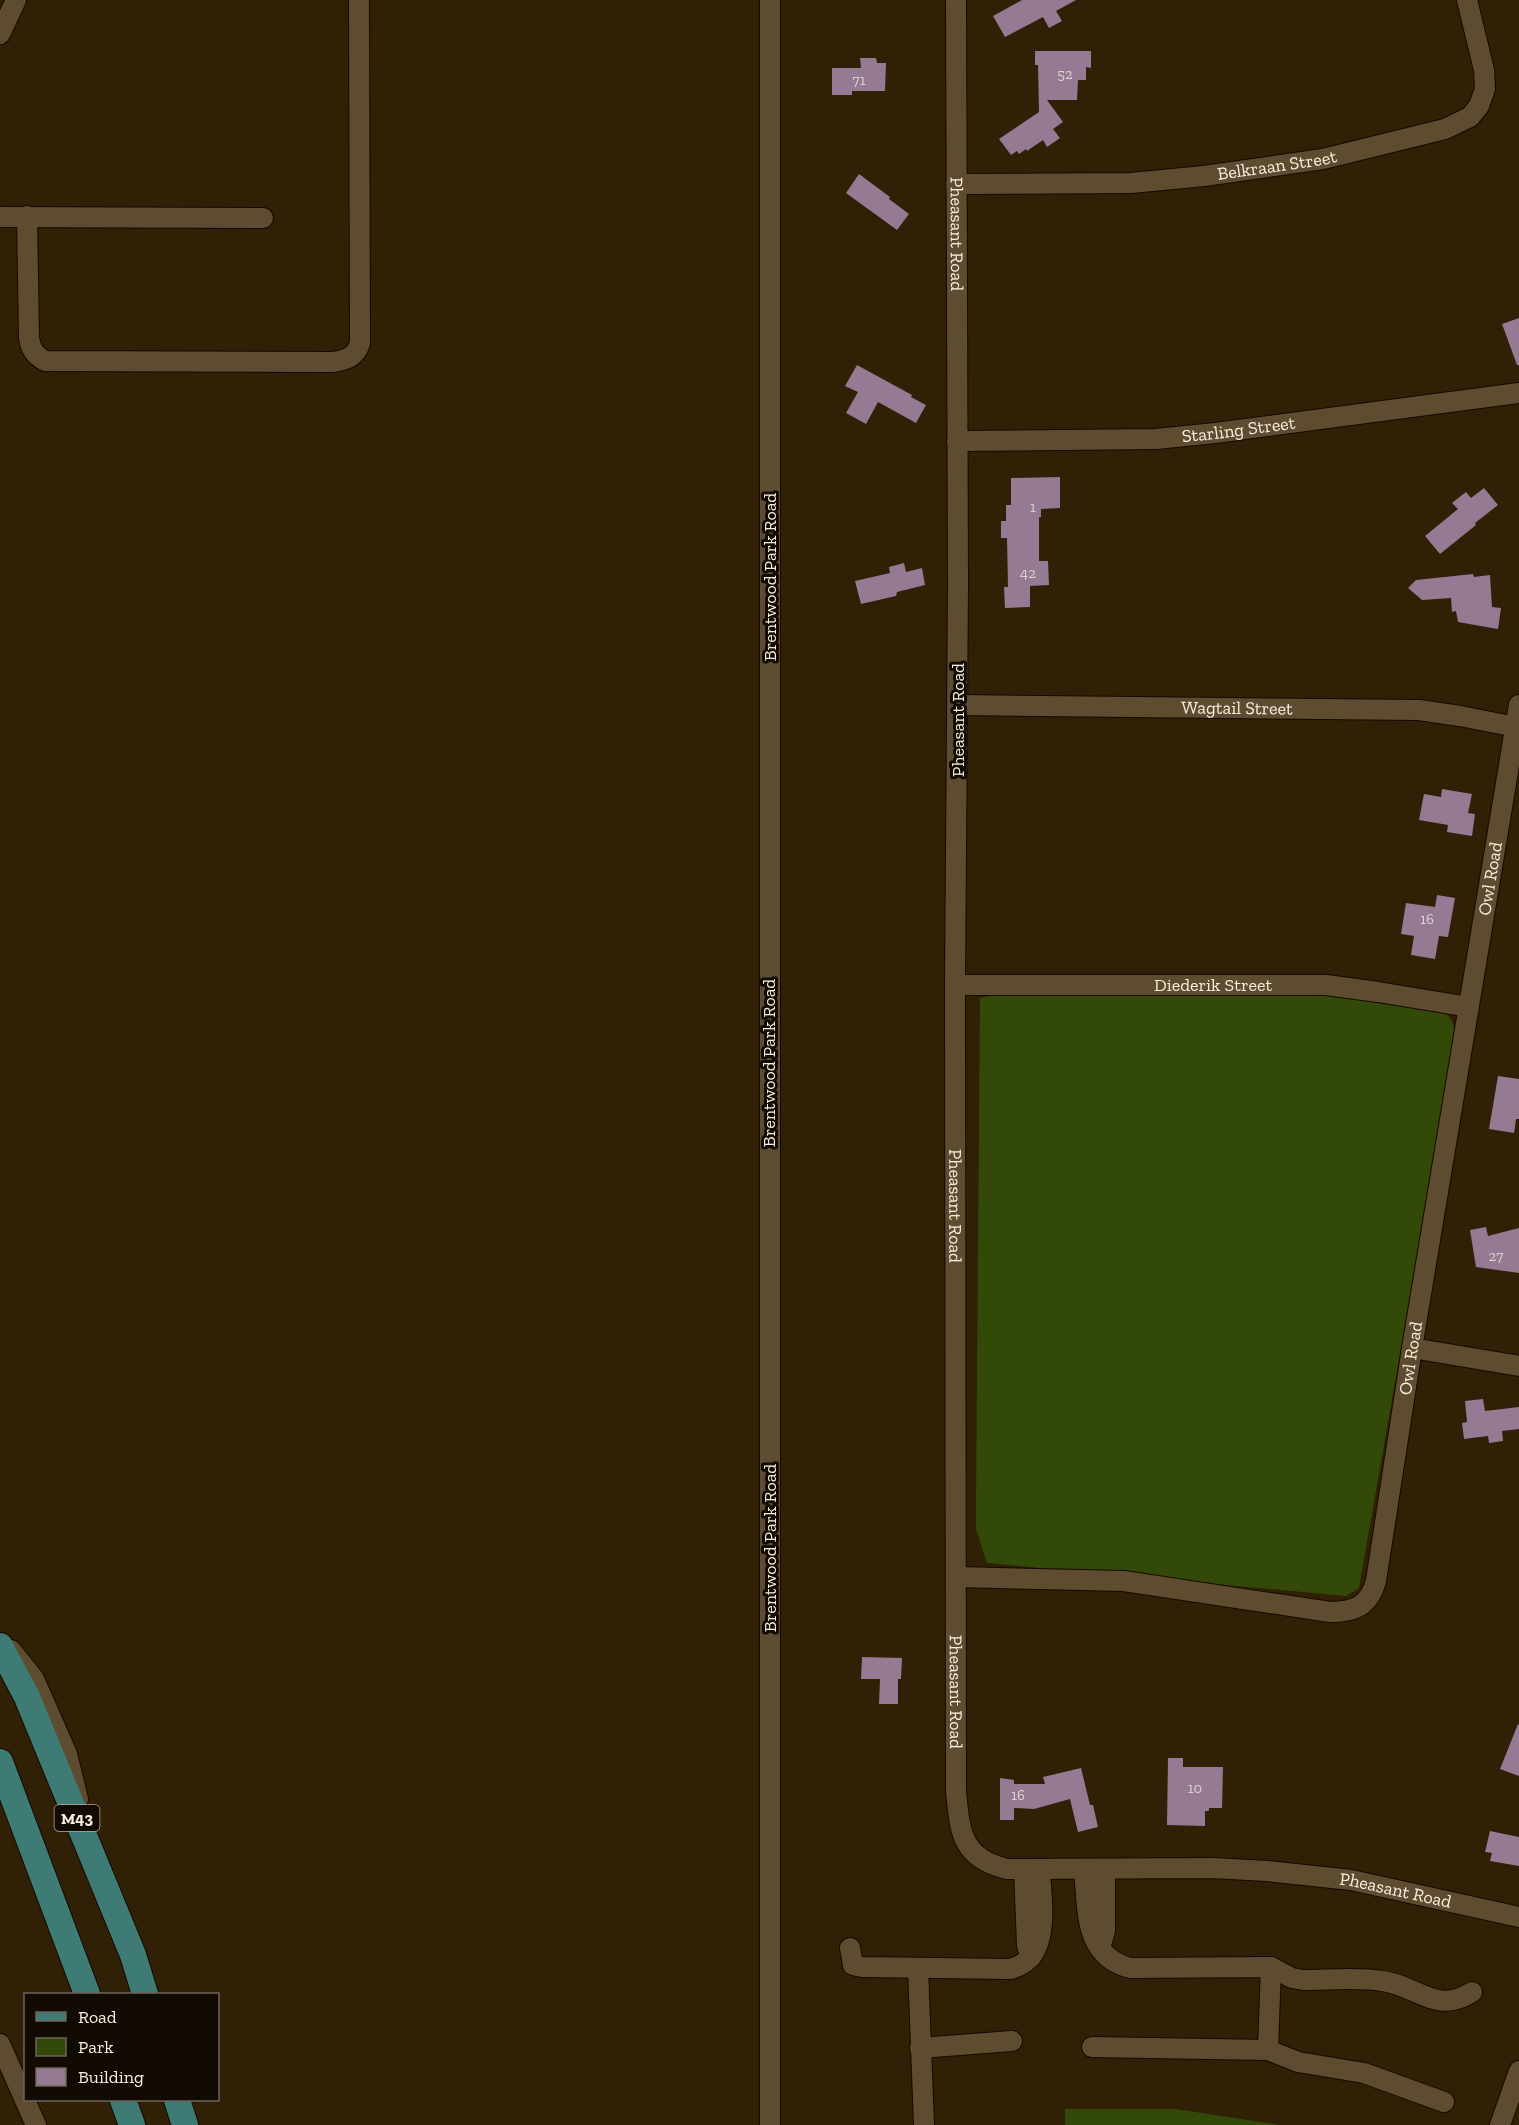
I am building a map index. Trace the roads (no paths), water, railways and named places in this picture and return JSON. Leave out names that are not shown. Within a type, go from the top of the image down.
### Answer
[{"type":"main road","name":"M43","points":[[0,1646],[27,1697],[133,1955],[144,1993]]},
{"type":"main road","name":"M43","points":[[0,1762],[86,1993]]},
{"type":"main road","points":[[123,2101],[132,2125]]},
{"type":"main road","points":[[177,2101],[185,2125]]},
{"type":"street","points":[[0,34],[16,0]]},
{"type":"street","points":[[27,216],[30,347],[35,356],[45,362],[333,362],[343,361],[353,356],[360,343],[359,0]]},
{"type":"street","name":"Brentwood Park Road","points":[[770,0],[770,2125]]},
{"type":"street","name":"Pheasant Road","points":[[956,0],[958,705],[955,985],[956,1791],[959,1826],[970,1850],[981,1859],[1000,1867],[1084,1870],[1213,1868],[1267,1871],[1351,1880],[1519,1917]]},
{"type":"street","name":"Belkraan Street","points":[[956,184],[1131,183],[1204,176],[1323,159],[1446,129],[1470,117],[1479,106],[1485,88],[1484,70],[1467,0]]},
{"type":"street","points":[[0,217],[263,218]]},
{"type":"street","name":"Starling Street","points":[[957,441],[1156,439],[1518,398]]},
{"type":"street","name":"Wagtail Street","points":[[958,705],[1419,710],[1515,727]]},
{"type":"street","name":"Owl Road","points":[[957,1576],[1124,1581],[1330,1612],[1344,1612],[1356,1608],[1370,1597],[1376,1581],[1412,1348],[1519,705]]},
{"type":"street","name":"Diederik Street","points":[[955,985],[1326,985],[1469,1007]]},
{"type":"street","points":[[1412,1348],[1519,1366]]},
{"type":"street","points":[[0,1636],[34,1679],[68,1754],[92,1855]]},
{"type":"street","points":[[850,1947],[852,1962],[856,1966],[1010,1969],[1024,1964],[1036,1949],[1041,1933],[1032,1869]]},
{"type":"street","points":[[1100,1948],[1105,1931],[1104,1869]]},
{"type":"street","points":[[1084,1870],[1088,1921],[1094,1941],[1116,1963],[1131,1968],[1271,1967],[1292,1978],[1303,1980],[1385,1981],[1442,2001],[1454,2001],[1472,1992]]},
{"type":"street","points":[[1268,2050],[1271,1967]]},
{"type":"street","points":[[918,1968],[924,2125]]},
{"type":"street","points":[[920,2048],[1012,2041]]},
{"type":"street","points":[[1092,2047],[1268,2050],[1298,2062],[1364,2073],[1444,2102]]},
{"type":"street","points":[[2,2053],[24,2100]]},
{"type":"street","points":[[1500,2125],[1519,2071]]},
{"type":"street","points":[[25,2101],[36,2125]]}]
